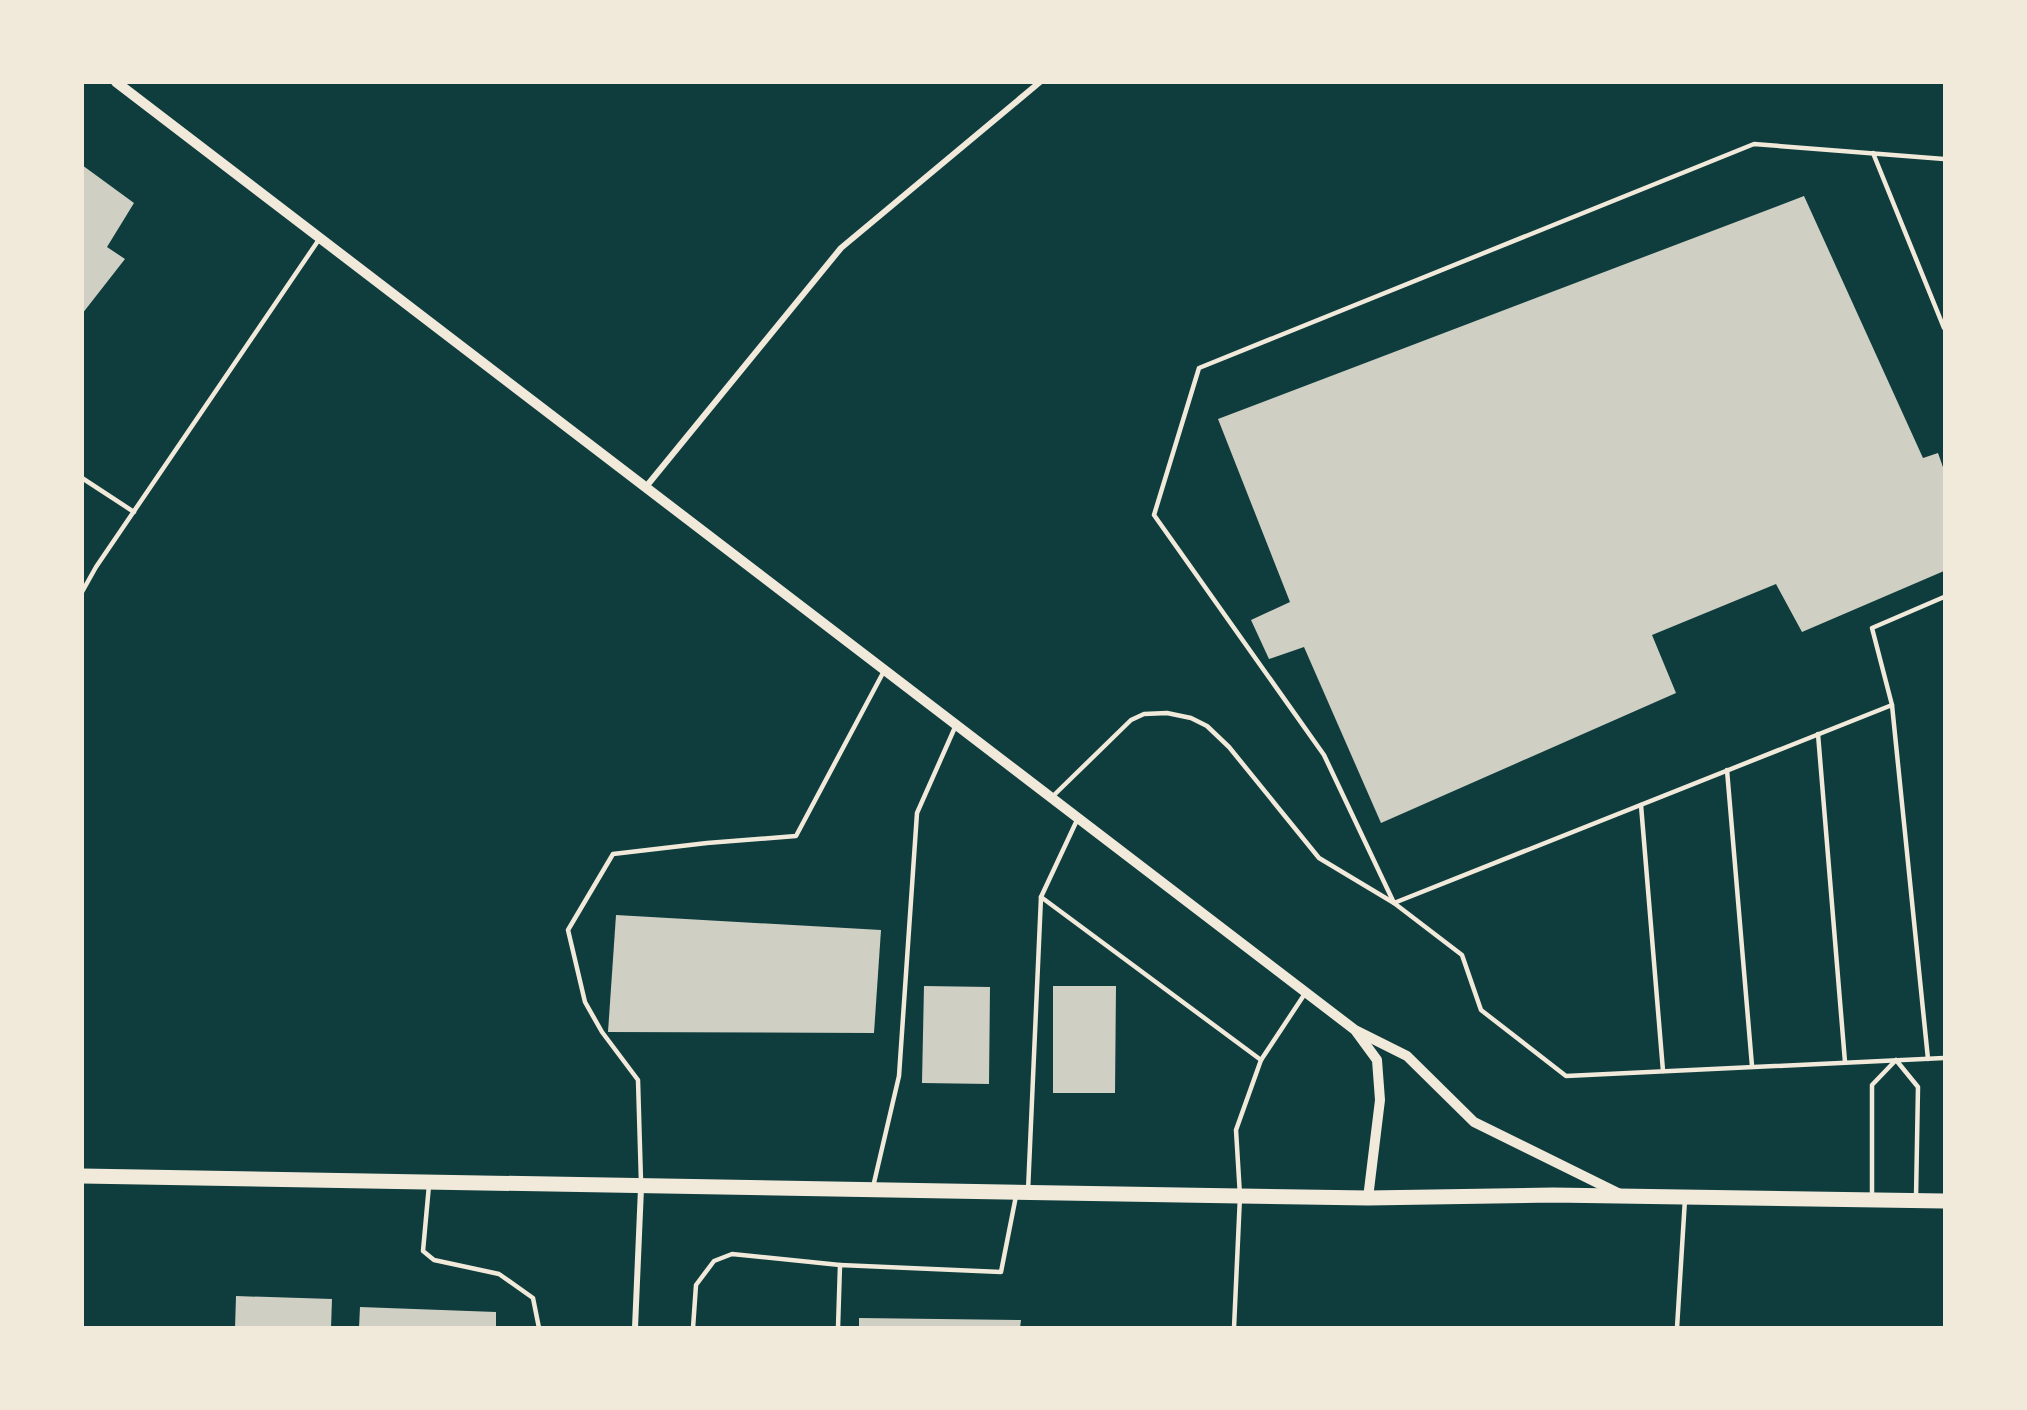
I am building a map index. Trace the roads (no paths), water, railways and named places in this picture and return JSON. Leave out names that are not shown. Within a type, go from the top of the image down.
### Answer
[{"type":"main road","points":[[82,1176],[641,1188],[1368,1198],[1625,1196],[1944,1201]]},
{"type":"street","points":[[116,82],[1355,1030],[1407,1056],[1474,1122],[1625,1196]]},
{"type":"street","points":[[645,488],[841,248],[1037,83]]},
{"type":"street","points":[[1355,1030],[1377,1060],[1380,1100],[1368,1198]]},
{"type":"street","points":[[635,1328],[641,1188]]},
{"type":"lane","points":[[1394,903],[1324,755],[1154,515],[1198,368],[1754,144],[1944,159]]},
{"type":"lane","points":[[1873,153],[1944,328]]},
{"type":"lane","points":[[83,590],[96,567],[320,238]]},
{"type":"lane","points":[[82,478],[134,512]]},
{"type":"lane","points":[[1928,1059],[1892,705],[1872,628],[1944,597]]},
{"type":"lane","points":[[641,1188],[638,1080],[602,1032],[585,1002],[568,930],[614,854],[796,836],[885,670]]},
{"type":"lane","points":[[1394,903],[1892,705]]},
{"type":"lane","points":[[1051,798],[1131,720],[1144,714],[1167,713],[1191,718],[1207,726],[1228,747],[1319,858],[1394,903],[1462,955],[1481,1010],[1566,1076],[1944,1058]]},
{"type":"lane","points":[[872,1191],[898,1076],[917,813],[956,725]]},
{"type":"lane","points":[[1818,734],[1845,1062]]},
{"type":"lane","points":[[1727,770],[1752,1066]]},
{"type":"lane","points":[[1641,805],[1663,1071]]},
{"type":"lane","points":[[693,1328],[696,1285],[714,1261],[732,1254],[840,1265],[1001,1272],[1022,1193],[1041,897],[1078,818]]},
{"type":"lane","points":[[1041,897],[1261,1060]]},
{"type":"lane","points":[[1234,1328],[1240,1196],[1236,1130],[1261,1060],[1306,992]]},
{"type":"lane","points":[[1872,1200],[1872,1084],[1896,1060]]},
{"type":"lane","points":[[1896,1060],[1918,1087],[1916,1201]]},
{"type":"lane","points":[[429,1183],[423,1251],[434,1260],[499,1274],[533,1298],[539,1328]]},
{"type":"lane","points":[[1677,1328],[1685,1197]]},
{"type":"lane","points":[[838,1328],[840,1265]]}]
